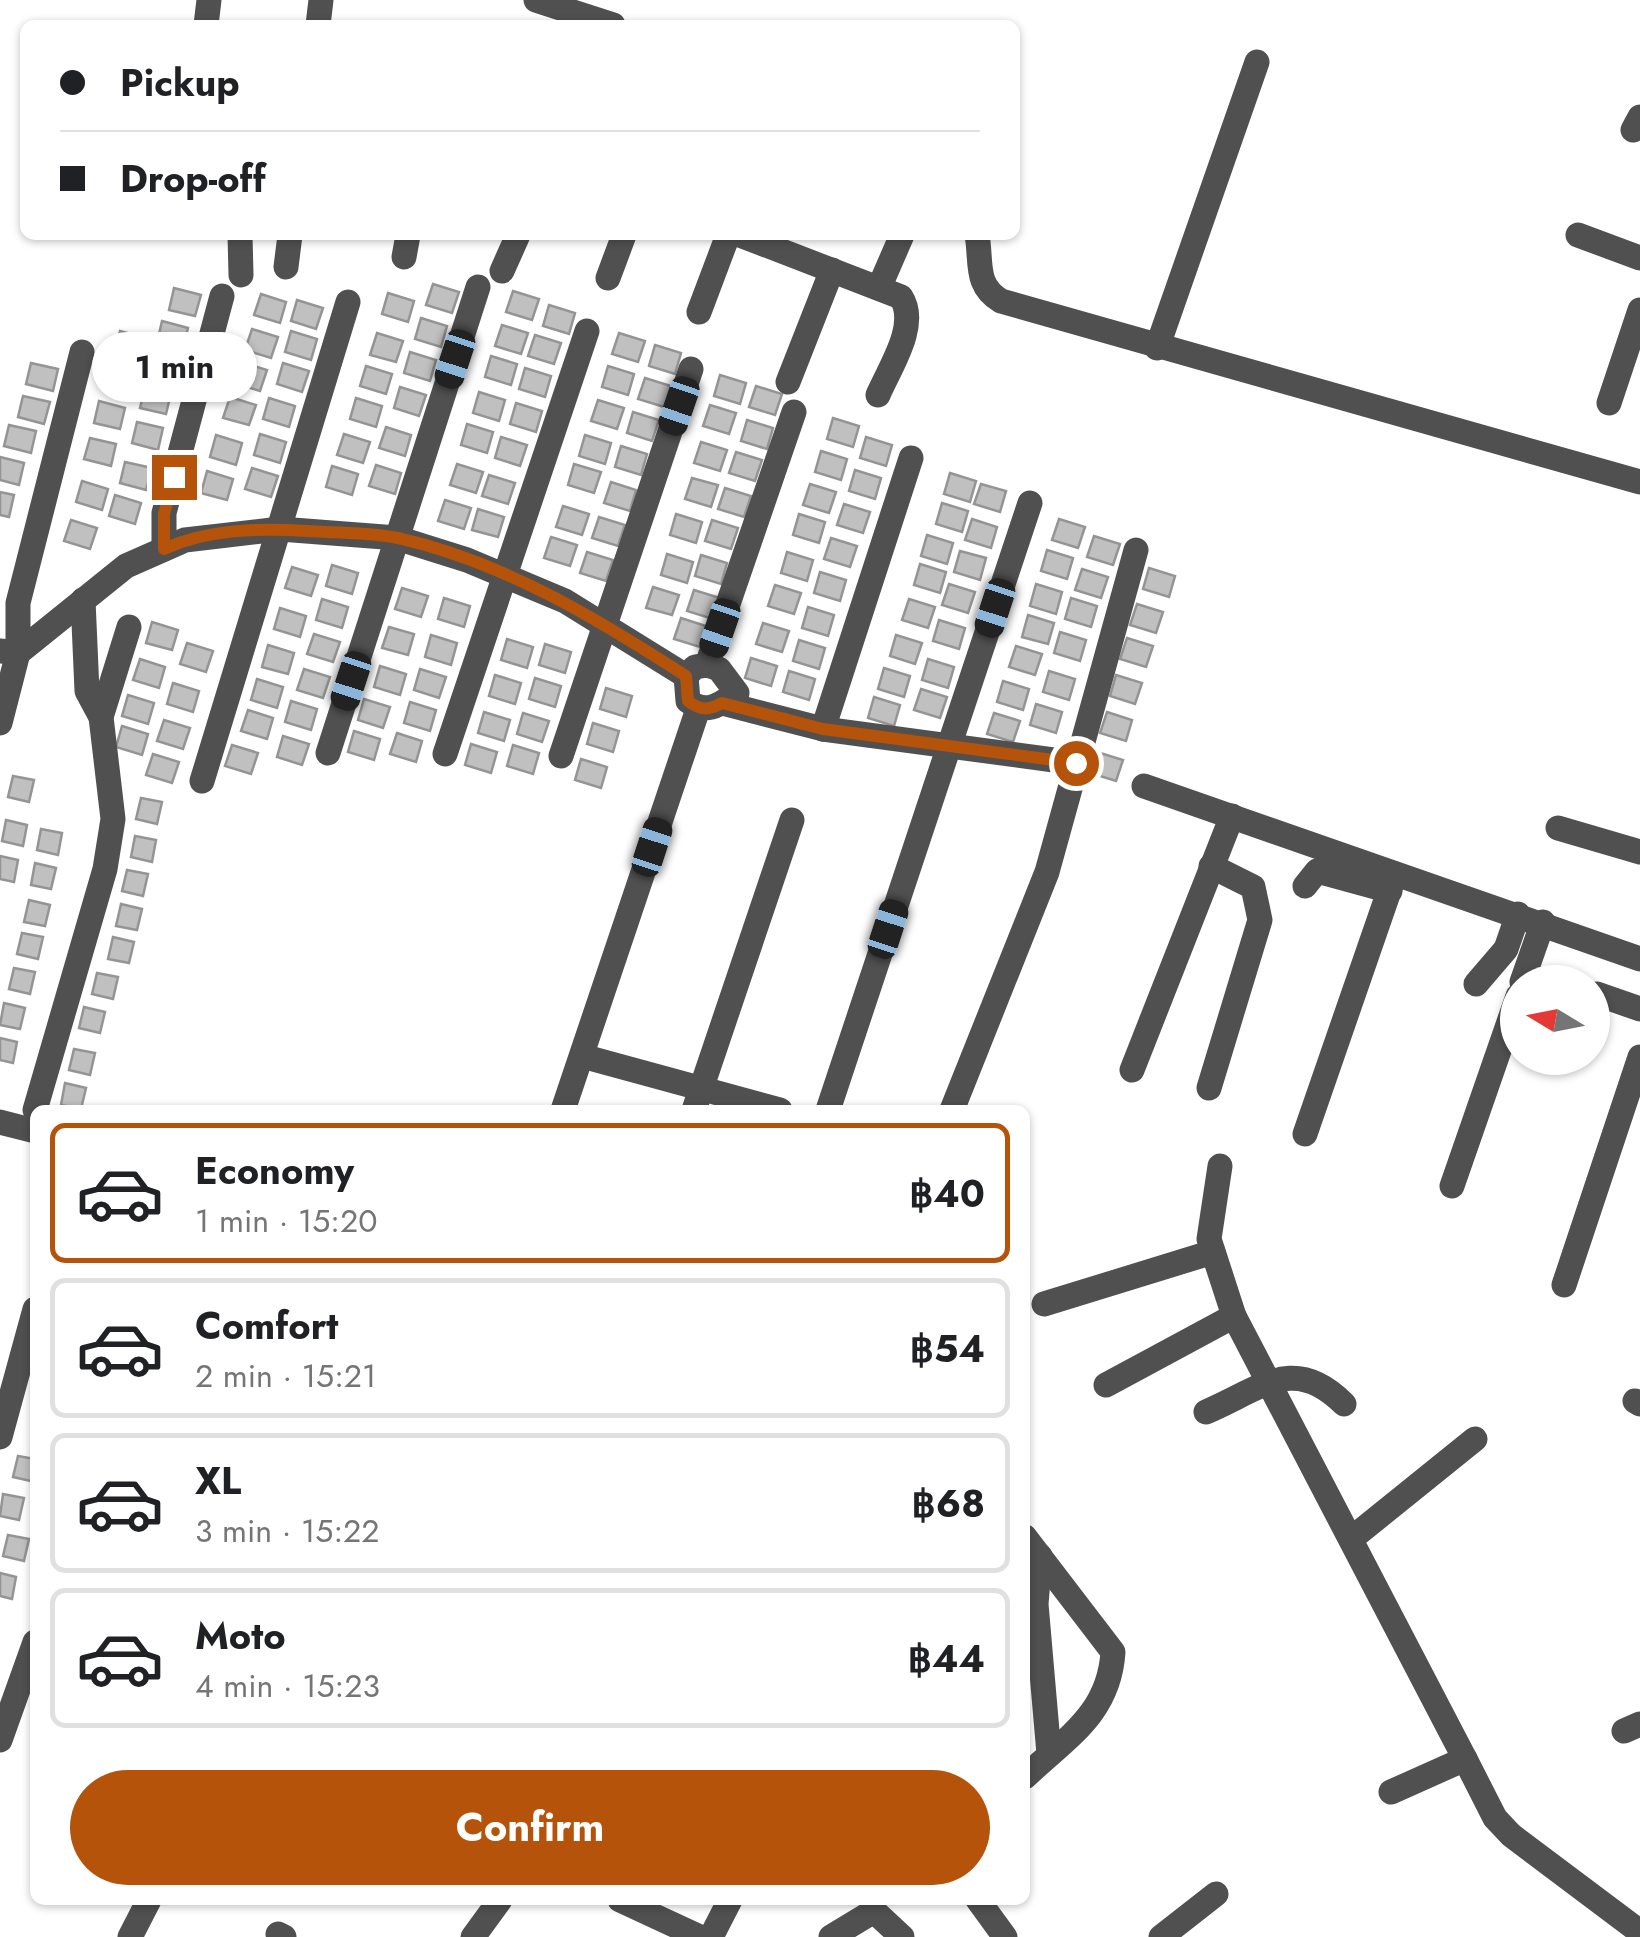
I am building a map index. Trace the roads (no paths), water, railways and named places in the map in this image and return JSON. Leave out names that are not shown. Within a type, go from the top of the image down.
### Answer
[{"type":"street","points":[[547,1],[598,20]]},
{"type":"street","points":[[1157,348],[1258,62]]},
{"type":"street","points":[[1578,235],[1640,258]]},
{"type":"street","points":[[240,240],[241,275]]},
{"type":"street","points":[[286,267],[289,240]]},
{"type":"street","points":[[502,271],[516,240]]},
{"type":"street","points":[[608,278],[622,240]]},
{"type":"street","points":[[699,312],[726,240]]},
{"type":"street","points":[[768,240],[795,245],[832,270],[901,297],[908,308],[908,325],[878,396]]},
{"type":"street","points":[[878,288],[900,240]]},
{"type":"street","points":[[978,240],[980,276],[986,292],[1157,348],[1640,482]]},
{"type":"street","points":[[788,382],[832,270]]},
{"type":"street","points":[[328,753],[478,288]]},
{"type":"street","points":[[164,549],[164,514],[222,296]]},
{"type":"street","points":[[202,781],[348,302]]},
{"type":"street","points":[[1609,402],[1640,310]]},
{"type":"street","points":[[444,754],[587,331]]},
{"type":"street","points":[[0,723],[18,603],[82,352]]},
{"type":"street","points":[[561,756],[691,369]]},
{"type":"street","points":[[794,412],[688,701],[823,729],[1076,763]]},
{"type":"street","points":[[823,729],[911,458]]},
{"type":"street","points":[[830,1105],[1030,503]]},
{"type":"street","points":[[9,652],[126,566],[185,540],[280,529],[397,538],[505,574],[697,671],[719,669],[736,694],[710,706],[565,1105]]},
{"type":"street","points":[[954,1105],[1047,872],[1136,550]]},
{"type":"street","points":[[38,1105],[105,870],[113,820],[101,717],[86,691],[84,600]]},
{"type":"street","points":[[101,717],[129,627]]},
{"type":"street","points":[[1144,786],[1232,816],[1393,883]]},
{"type":"street","points":[[1132,1070],[1232,816]]},
{"type":"street","points":[[697,1100],[792,820]]},
{"type":"street","points":[[1558,828],[1640,852]]},
{"type":"street","points":[[1208,1088],[1260,920],[1253,887],[1211,866]]},
{"type":"street","points":[[1304,886],[1317,870],[1393,883],[1530,918],[1640,959]]},
{"type":"street","points":[[1305,1134],[1393,883]]},
{"type":"street","points":[[1524,965],[1530,918]]},
{"type":"street","points":[[1476,984],[1530,918]]},
{"type":"street","points":[[1610,998],[1640,1009]]},
{"type":"street","points":[[1452,1186],[1500,1048]]},
{"type":"street","points":[[582,1056],[697,1100],[738,1105]]},
{"type":"street","points":[[1564,1285],[1640,1057]]},
{"type":"street","points":[[0,1122],[30,1120]]},
{"type":"street","points":[[1220,1166],[1210,1210],[1213,1252],[1234,1316],[1496,1818],[1510,1835],[1640,1932]]},
{"type":"street","points":[[1044,1304],[1213,1252]]},
{"type":"street","points":[[1106,1385],[1234,1316]]},
{"type":"street","points":[[0,1437],[30,1327]]},
{"type":"street","points":[[1206,1412],[1270,1384],[1307,1376],[1324,1384],[1344,1404]]},
{"type":"street","points":[[1350,1539],[1475,1439]]},
{"type":"street","points":[[1032,1546],[1049,1754]]},
{"type":"street","points":[[1030,1771],[1100,1707],[1111,1679],[1113,1652],[1032,1546]]},
{"type":"street","points":[[0,1663],[29,1683],[0,1740]]},
{"type":"street","points":[[1390,1792],[1465,1759]]},
{"type":"street","points":[[1161,1937],[1216,1894]]},
{"type":"street","points":[[130,1937],[146,1905]]},
{"type":"street","points":[[474,1937],[496,1905]]},
{"type":"street","points":[[631,1905],[700,1937]]},
{"type":"street","points":[[711,1937],[727,1905]]},
{"type":"street","points":[[982,1905],[1005,1937]]},
{"type":"street","points":[[831,1937],[874,1911],[902,1937]]}]
